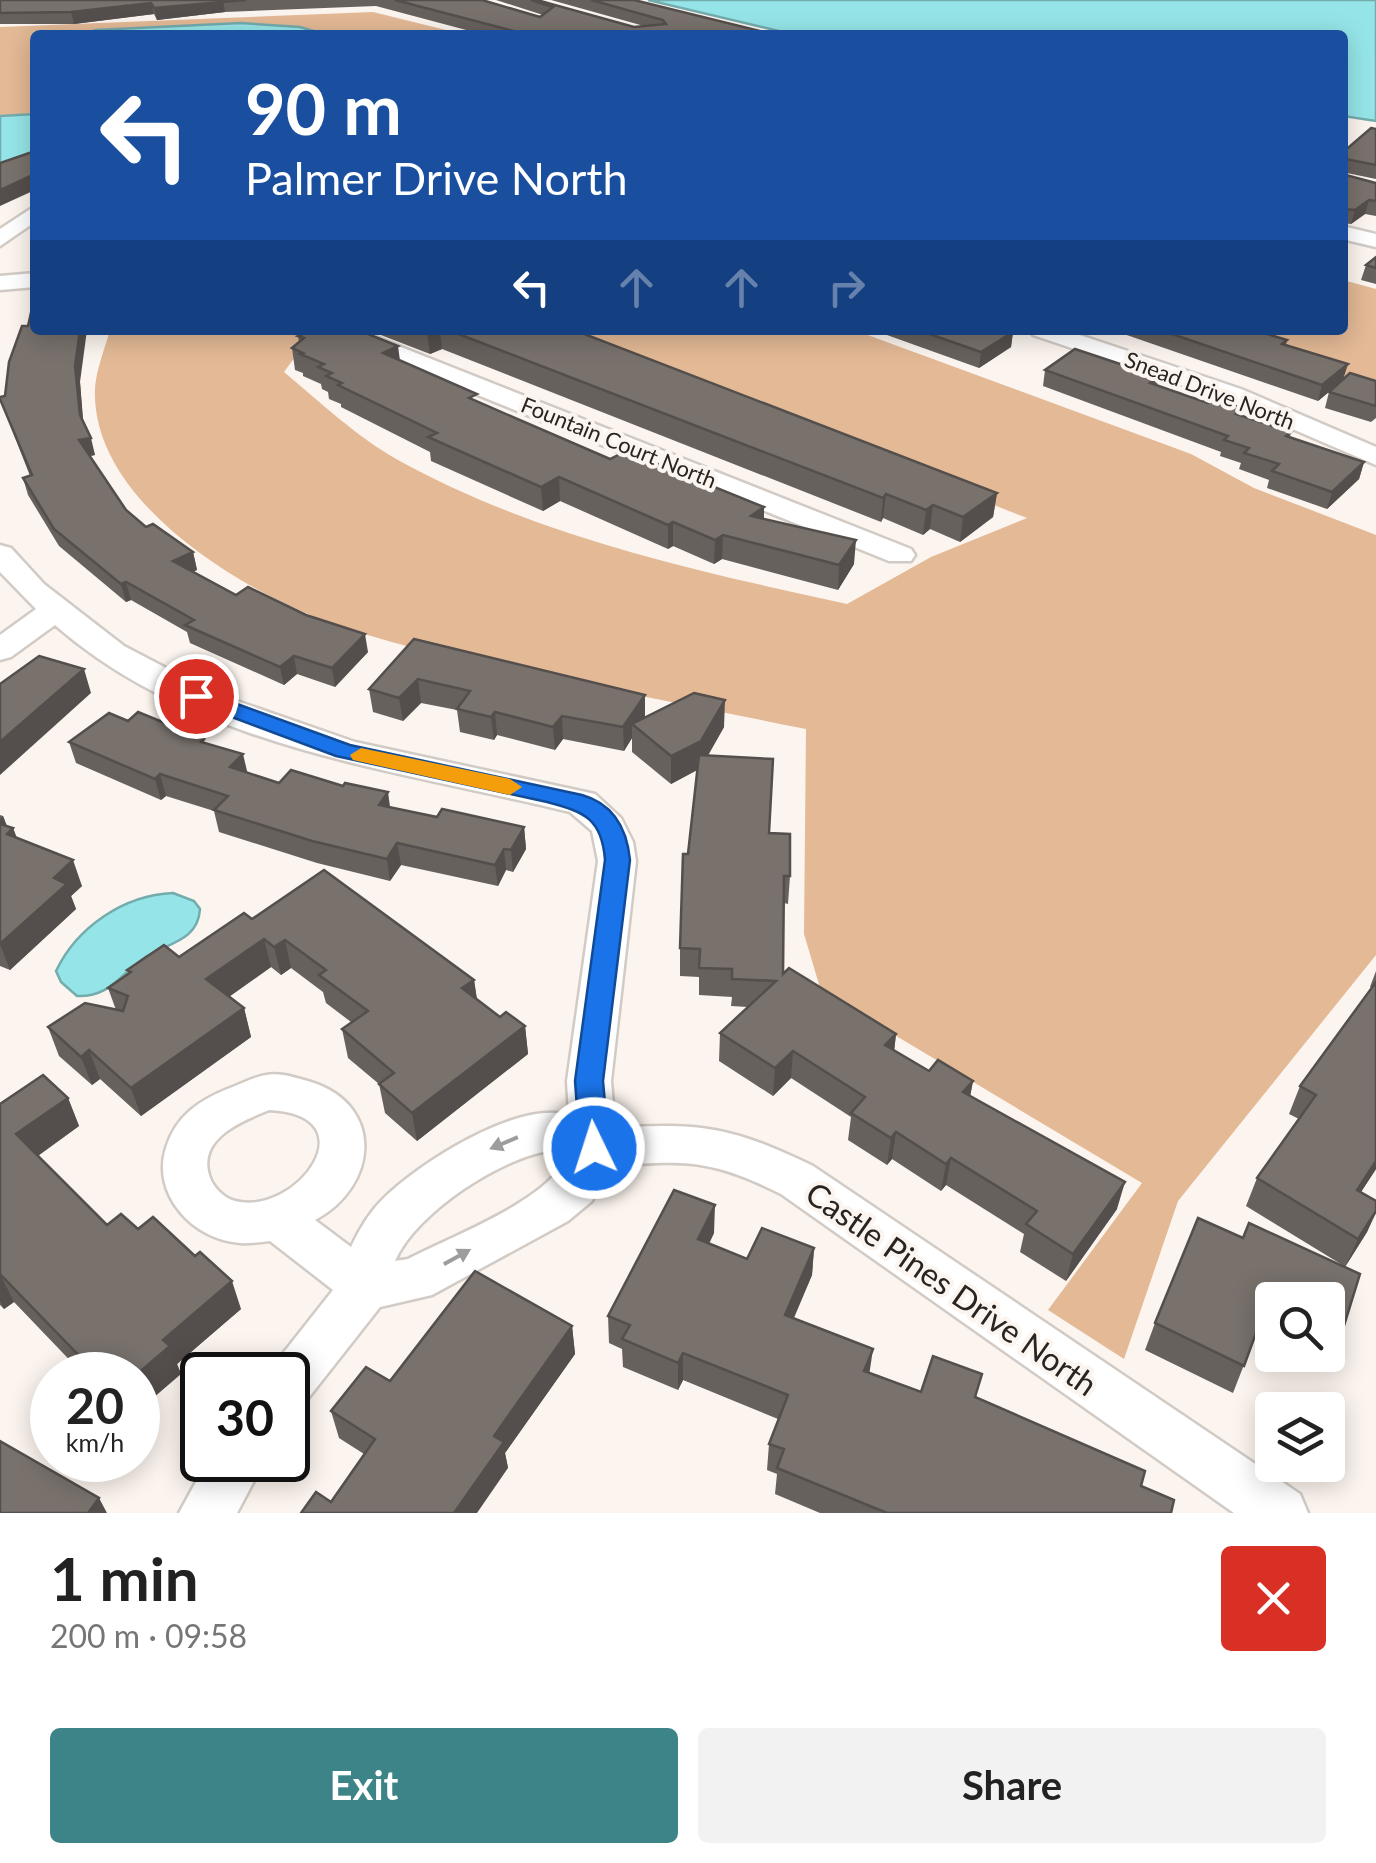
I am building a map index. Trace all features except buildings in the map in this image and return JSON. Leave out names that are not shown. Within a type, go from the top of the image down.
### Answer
[{"type":"street","points":[[0,240],[30,216]]},
{"type":"street","points":[[1348,234],[1376,241]]},
{"type":"street","points":[[0,283],[30,280]]},
{"type":"street","name":"Fountain Court North","points":[[349,335],[900,555]]},
{"type":"street","name":"Snead Drive North","points":[[1057,335],[1232,394],[1376,457]]},
{"type":"street","points":[[0,554],[54,610],[134,664],[265,725],[344,751],[582,803],[604,817],[616,838],[618,860],[589,1081],[594,1148],[576,1187],[550,1207],[415,1280],[366,1287],[276,1218]]},
{"type":"street","points":[[0,650],[54,610]]},
{"type":"street","name":"Castle Pines Drive North","points":[[310,1357],[366,1287],[373,1250],[398,1215],[479,1154],[527,1133],[563,1130],[594,1148],[679,1142],[740,1152],[796,1180],[1250,1496],[1281,1513]]},
{"type":"street","points":[[206,1513],[225,1482]]},
{"type":"shaded area","points":[[373,12],[446,30],[30,30],[30,161],[0,173],[0,27]]},
{"type":"shaded area","points":[[1348,281],[1376,289],[1376,388],[1243,335],[1348,335]]},
{"type":"shaded area","points":[[109,335],[311,335],[284,372],[368,441],[450,487],[617,548],[847,604],[931,557],[1027,518],[559,335],[868,335],[1191,454],[1254,488],[1376,535],[1376,955],[1178,1201],[1124,1359],[1048,1310],[1142,1183],[821,991],[804,934],[806,729],[407,646],[287,605],[211,561],[174,533],[142,501],[116,466],[100,429],[95,389]]},
{"type":"water","points":[[648,0],[1376,0],[1376,121],[1348,117],[1348,30],[775,30]]},
{"type":"water","points":[[241,23],[310,30],[96,30]]},
{"type":"water","points":[[30,114],[30,158],[0,168],[0,116]]},
{"type":"water","points":[[173,893],[194,901],[200,909],[194,928],[187,935],[144,958],[98,993],[77,996],[61,982],[56,971],[65,955],[104,916],[137,900]]},
{"type":"slow traffic","points":[[361,755],[510,787]]},
{"type":"route","points":[[196,696],[265,725],[344,751],[547,794],[582,803],[604,817],[616,838],[618,860],[589,1081],[594,1148]]}]
